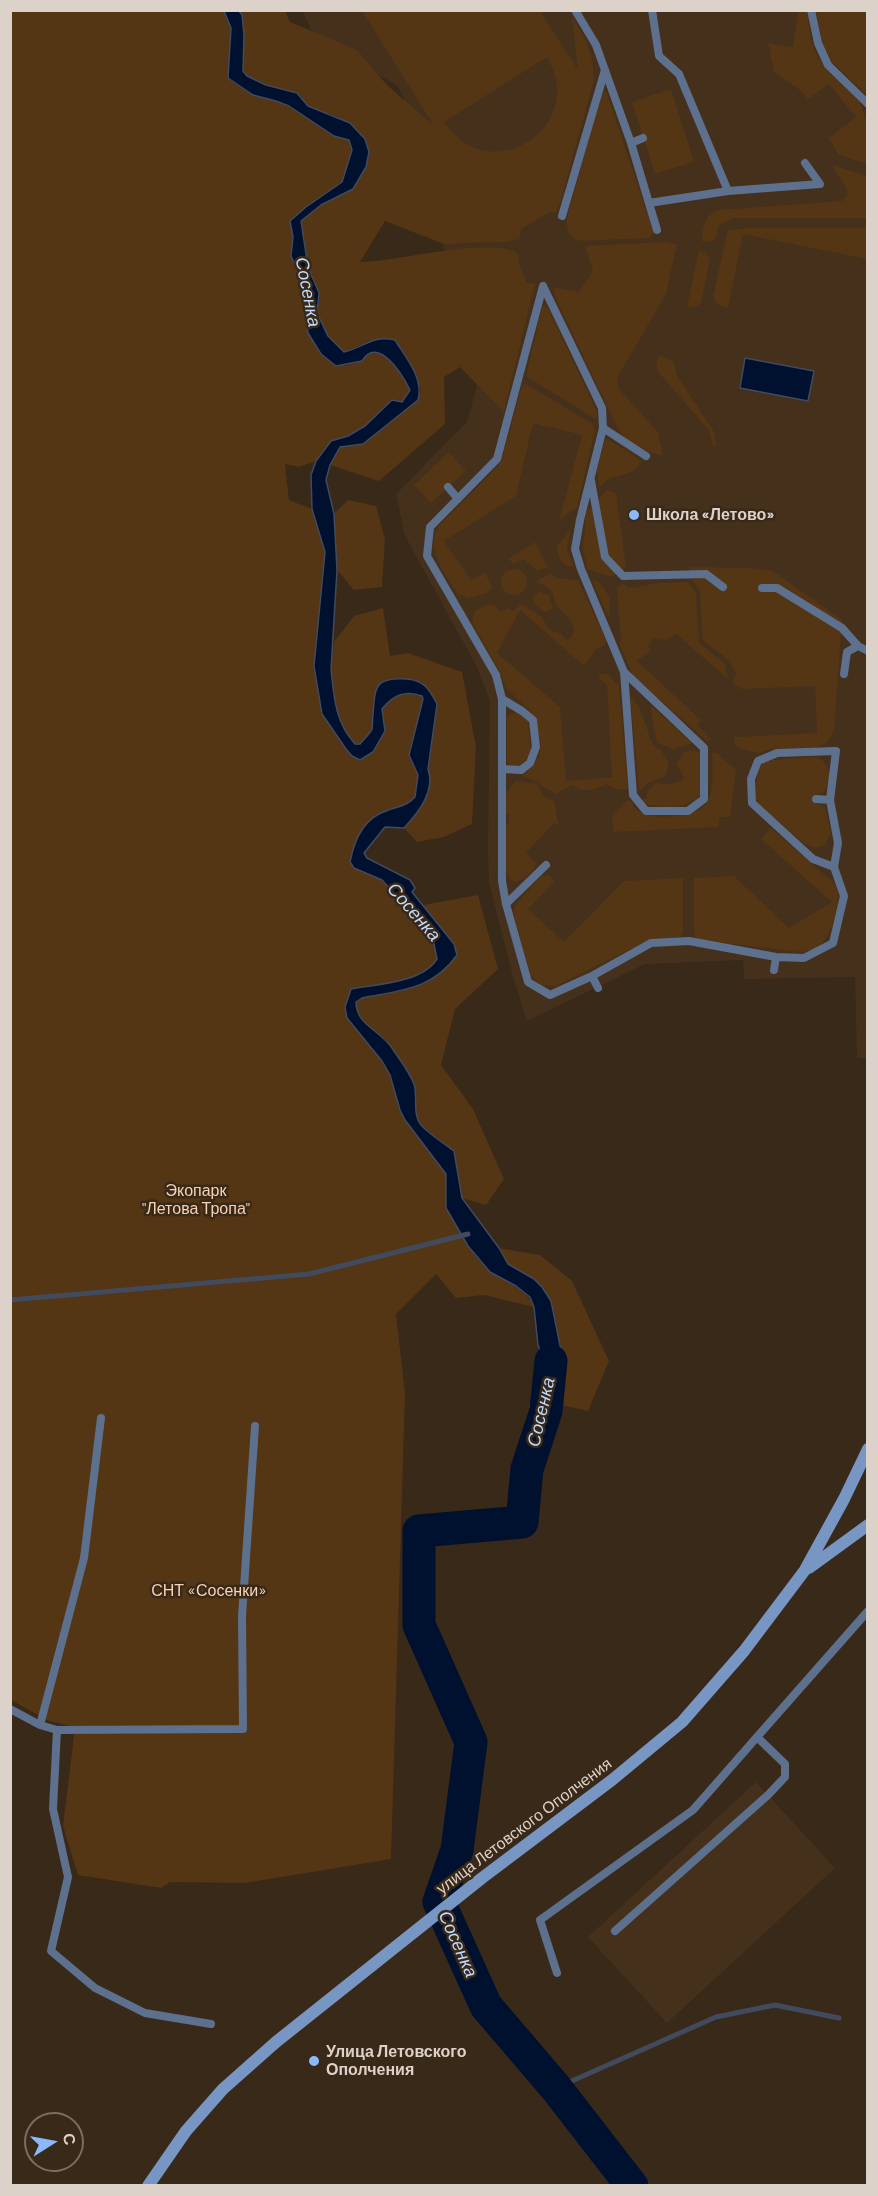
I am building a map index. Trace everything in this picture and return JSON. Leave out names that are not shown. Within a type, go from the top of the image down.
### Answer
[{"type":"main road","name":"улица Летовского Ополчения","points":[[148,2186],[186,2131],[223,2089],[276,2042],[410,1934],[612,1780],[682,1722],[744,1651],[805,1570],[844,1499],[867,1449]]},
{"type":"main road","points":[[805,1570],[867,1525]]},
{"type":"lane","points":[[575,10],[596,45],[631,143],[657,230]]},
{"type":"lane","points":[[652,10],[659,56],[679,74],[729,191]]},
{"type":"lane","points":[[811,10],[818,43],[828,64],[867,104]]},
{"type":"lane","points":[[562,216],[605,70]]},
{"type":"lane","points":[[631,143],[643,138]]},
{"type":"lane","points":[[649,203],[729,191],[820,184],[806,163]]},
{"type":"lane","points":[[624,672],[704,748],[705,799],[688,811],[646,811],[633,795],[624,672],[581,569],[575,549],[603,428],[602,408],[543,286],[497,459],[430,527],[427,556],[496,675],[502,699],[505,819],[502,880],[506,904],[528,982],[550,994],[592,976],[651,944],[689,941],[776,957],[804,958],[832,943],[844,896],[834,867],[838,843],[830,800],[836,751],[777,753],[758,761],[752,779],[752,803],[813,859],[834,867]]},
{"type":"lane","points":[[603,428],[646,456]]},
{"type":"lane","points":[[591,476],[605,557],[623,576],[706,574],[723,587]]},
{"type":"lane","points":[[448,487],[458,499]]},
{"type":"lane","points":[[762,588],[777,588],[842,628],[858,646],[867,651]]},
{"type":"lane","points":[[843,675],[847,652],[858,646]]},
{"type":"lane","points":[[502,699],[532,720],[537,747],[530,763],[521,770],[502,769]]},
{"type":"lane","points":[[816,799],[830,800]]},
{"type":"lane","points":[[506,904],[546,865]]},
{"type":"lane","points":[[774,970],[776,957]]},
{"type":"lane","points":[[592,976],[598,988]]},
{"type":"lane","points":[[40,1725],[84,1558],[101,1418]]},
{"type":"lane","points":[[10,1709],[40,1725],[57,1730],[243,1729],[242,1616],[255,1426]]},
{"type":"lane","points":[[557,1973],[540,1920],[693,1810],[867,1611]]},
{"type":"lane","points":[[57,1730],[53,1809],[68,1877],[51,1951],[95,1988],[145,2013],[211,2024]]},
{"type":"lane","points":[[615,1931],[768,1795],[785,1777],[785,1764],[757,1737]]},
{"type":"shaded area","name":"Школа «Летово»","points":[[303,11],[867,11],[867,1058],[857,1058],[855,977],[744,979],[743,960],[645,964],[527,1021],[513,977],[489,883],[490,701],[477,667],[405,536],[396,494],[467,422],[477,386],[444,250],[429,152],[398,86],[314,37]]},
{"type":"shaded area","points":[[756,1782],[835,1868],[667,2023],[588,1937]]},
{"type":"green space","name":"Экопарк \"Летова Тропа\"","points":[[10,11],[224,11],[231,28],[228,78],[243,89],[279,102],[324,130],[349,140],[352,149],[342,182],[290,221],[293,237],[291,256],[300,276],[308,333],[345,366],[362,361],[368,354],[375,352],[382,355],[396,368],[410,390],[406,399],[387,405],[365,426],[348,436],[331,441],[316,461],[299,467],[285,464],[289,500],[312,509],[325,552],[314,666],[322,713],[346,749],[360,760],[385,731],[382,709],[386,704],[395,697],[405,694],[416,694],[422,696],[423,699],[409,755],[418,775],[415,797],[404,805],[379,815],[366,826],[354,846],[350,862],[354,868],[382,880],[407,907],[433,939],[437,959],[421,974],[410,978],[354,989],[356,1002],[362,998],[415,987],[447,967],[457,955],[454,944],[423,905],[478,895],[498,969],[455,1009],[441,1065],[473,1109],[504,1179],[486,1205],[462,1198],[454,1151],[420,1124],[416,1113],[415,1086],[402,1063],[386,1039],[363,1022],[358,1015],[360,1034],[382,1061],[390,1075],[405,1120],[446,1174],[455,1214],[474,1254],[492,1273],[526,1295],[534,1307],[484,1295],[456,1298],[436,1274],[396,1314],[405,1393],[391,1859],[245,1883],[170,1882],[161,1888],[78,1875],[63,1826],[75,1727],[49,1721],[11,1700]]},
{"type":"green space","points":[[239,11],[285,11],[290,22],[357,50],[387,85],[434,126],[362,11],[540,11],[578,70],[572,17],[591,54],[594,80],[560,204],[555,213],[552,211],[521,229],[520,239],[505,242],[444,244],[385,221],[360,262],[467,248],[507,249],[519,255],[518,260],[526,282],[535,284],[504,412],[460,367],[444,377],[445,424],[379,481],[330,465],[340,447],[418,400],[421,390],[410,363],[371,340],[344,352],[328,336],[316,313],[319,293],[308,267],[301,221],[321,205],[353,189],[366,167],[339,117],[308,106],[297,93],[266,85],[247,76],[243,71],[242,15]],"holes":[[[547,57],[557,84],[555,108],[549,121],[528,141],[515,148],[487,151],[464,142],[444,122]]]},
{"type":"green space","points":[[798,11],[807,11],[811,40],[818,58],[859,101],[867,131],[867,161],[862,163],[838,154],[829,138],[856,117],[829,84],[808,99],[800,90],[774,72],[768,43],[793,47]]},
{"type":"green space","points":[[816,11],[867,11],[867,95],[832,62],[822,42]]},
{"type":"green space","points":[[671,89],[694,162],[655,174],[632,102]]},
{"type":"green space","points":[[605,91],[653,231],[649,238],[582,241],[571,236],[568,230],[567,218],[601,94]]},
{"type":"green space","points":[[832,165],[867,176],[867,218],[733,218],[719,225],[712,242],[701,241],[709,215],[718,210],[842,201],[847,196],[846,187]]},
{"type":"green space","points":[[867,228],[867,259],[743,234],[728,308],[717,303],[713,296],[727,234],[729,230]]},
{"type":"green space","points":[[664,242],[677,245],[666,294],[617,378],[619,389],[658,432],[663,456],[633,444],[619,431],[556,299],[553,287],[579,292],[593,271],[585,246]]},
{"type":"green space","points":[[699,250],[706,253],[710,259],[701,303],[691,307],[687,306]]},
{"type":"green space","points":[[545,305],[598,414],[595,419],[526,376],[542,307]]},
{"type":"green space","points":[[660,355],[674,362],[677,376],[713,430],[716,445],[713,447],[709,430],[658,372],[656,363]]},
{"type":"green space","points":[[526,384],[593,424],[595,431],[577,507],[559,521],[582,435],[533,423],[516,496],[444,541],[471,580],[485,573],[492,587],[488,593],[467,599],[458,595],[443,571],[435,554],[435,536],[438,527],[498,466],[522,385]]},
{"type":"green space","points":[[606,438],[642,461],[632,472],[609,479],[599,487],[597,469]]},
{"type":"green space","points":[[449,452],[466,471],[431,503],[414,485]]},
{"type":"green space","points":[[607,490],[616,493],[626,567],[612,577],[587,569],[583,551],[586,513]]},
{"type":"green space","points":[[348,500],[376,506],[385,539],[382,587],[354,590],[337,570],[334,514]]},
{"type":"green space","points":[[571,529],[567,550],[574,567],[561,561],[557,547]]},
{"type":"green space","points":[[535,542],[548,567],[537,571],[524,559],[514,564],[508,559]]},
{"type":"green space","points":[[690,567],[753,568],[773,571],[842,620],[834,731],[827,742],[815,748],[771,749],[758,753],[741,749],[734,744],[734,737],[817,733],[815,686],[741,689],[732,682],[737,674],[731,662],[703,640],[700,591],[688,574]]},
{"type":"green space","points":[[514,569],[523,573],[527,582],[523,591],[514,595],[505,591],[501,582],[505,573]]},
{"type":"green space","points":[[552,574],[556,578],[578,580],[606,640],[605,645],[596,649],[584,666],[520,610],[497,653],[560,707],[566,781],[612,777],[607,685],[598,677],[601,674],[607,674],[619,686],[628,789],[615,789],[607,784],[593,790],[585,790],[571,785],[557,794],[522,776],[533,766],[539,756],[541,745],[536,720],[532,713],[505,687],[500,672],[472,622],[475,611],[488,604],[494,605],[501,612],[508,608],[514,611],[521,604],[542,617],[549,630],[561,633],[566,640],[571,638],[574,630],[570,620],[557,606],[552,592],[537,582]]},
{"type":"green space","points":[[592,580],[598,581],[610,597],[609,619]]},
{"type":"green space","points":[[688,582],[696,593],[699,643],[725,664],[728,679],[676,634],[666,640],[654,638],[648,646],[651,650],[637,661],[701,720],[697,725],[712,740],[707,741],[633,676],[619,643],[621,641],[617,587],[623,583],[633,588],[657,583]]},
{"type":"green space","points":[[540,591],[549,595],[553,609],[544,612],[535,605],[532,597]]},
{"type":"green space","points":[[383,608],[390,656],[408,653],[462,672],[476,747],[472,824],[444,837],[417,842],[404,828],[413,818],[428,769],[437,704],[415,679],[384,682],[376,691],[374,698],[372,729],[360,744],[355,744],[347,735],[336,713],[331,669],[334,642],[354,616]]},
{"type":"green space","points":[[630,696],[640,708],[653,746],[661,750],[669,763],[665,777],[647,783],[642,790],[639,789]]},
{"type":"green space","points":[[650,705],[693,743],[682,747],[677,746],[675,750],[657,743]]},
{"type":"green space","points":[[517,712],[528,720],[531,752],[521,766],[513,767],[507,762],[507,718],[510,714]]},
{"type":"green space","points":[[694,750],[701,753],[702,791],[698,797],[684,805],[667,807],[643,803],[642,799],[646,798],[649,789],[658,782],[664,785],[681,781],[684,777],[676,764],[684,752]]},
{"type":"green space","points":[[712,753],[717,753],[736,770],[730,817],[720,817],[718,827],[614,832],[612,816],[627,801],[631,801],[639,812],[654,816],[674,816],[694,812],[706,804],[711,793]]},
{"type":"green space","points":[[816,757],[825,763],[830,778],[823,793],[817,794],[816,803],[825,807],[831,833],[825,845],[816,848],[806,845],[759,805],[755,797],[758,772],[763,763],[772,760]]},
{"type":"green space","points":[[516,781],[537,784],[545,797],[554,801],[559,826],[554,823],[526,853],[536,863],[527,876],[514,881],[510,878],[506,868],[505,825],[509,823],[509,815],[506,813],[506,793]]},
{"type":"green space","points":[[771,828],[836,887],[837,906],[831,929],[824,941],[814,949],[799,952],[696,938],[694,933],[694,878],[734,876],[789,928],[832,902],[761,839]]},
{"type":"green space","points":[[549,875],[555,881],[528,909],[564,942],[624,881],[683,878],[683,933],[680,937],[649,940],[556,986],[541,985],[530,975],[513,911],[517,903],[541,876]]},
{"type":"green space","points":[[499,1248],[540,1255],[572,1281],[609,1361],[588,1411],[553,1403],[559,1384],[534,1279],[508,1264]]},
{"type":"water","points":[[224,11],[239,11],[242,15],[243,71],[247,76],[266,85],[297,93],[308,106],[350,123],[365,139],[369,152],[366,167],[353,189],[321,205],[301,221],[308,267],[319,293],[317,313],[328,336],[344,352],[374,340],[395,340],[413,368],[419,392],[418,400],[363,444],[340,447],[330,465],[326,480],[334,514],[337,570],[332,679],[339,718],[355,744],[360,744],[372,729],[376,690],[383,682],[396,679],[418,681],[429,690],[437,704],[428,769],[430,785],[428,793],[415,816],[404,828],[385,827],[364,853],[367,858],[410,880],[415,888],[412,892],[454,944],[457,955],[447,967],[426,982],[403,990],[362,998],[356,1002],[357,1010],[364,1022],[392,1048],[409,1074],[415,1089],[418,1121],[433,1136],[454,1151],[462,1198],[508,1264],[534,1279],[551,1301],[561,1350],[559,1384],[553,1403],[530,1407],[544,1360],[538,1345],[534,1307],[530,1297],[516,1286],[490,1272],[468,1246],[446,1208],[446,1174],[405,1120],[390,1075],[382,1061],[347,1018],[345,1007],[351,989],[410,978],[430,967],[437,959],[433,939],[407,907],[382,880],[354,868],[350,862],[357,838],[372,819],[378,814],[405,805],[415,797],[418,775],[409,755],[423,699],[422,696],[416,694],[405,694],[395,697],[386,704],[382,709],[385,731],[373,752],[360,760],[346,749],[322,714],[314,666],[325,552],[312,509],[311,475],[316,461],[331,441],[348,436],[365,426],[392,400],[402,402],[410,390],[396,368],[382,355],[375,352],[368,354],[362,361],[336,366],[321,354],[308,333],[300,276],[291,256],[293,237],[290,221],[342,182],[352,150],[349,140],[334,136],[289,106],[253,95],[228,78],[231,28]]},
{"type":"water","points":[[745,358],[814,371],[808,401],[740,388]]},
{"type":"waterway","points":[[10,1300],[309,1274],[468,1234]]},
{"type":"waterway","name":"Сосенка","points":[[551,1361],[546,1411],[527,1469],[522,1522],[419,1531],[419,1625],[471,1742],[457,1850],[439,1902],[486,2006],[556,2088],[632,2186]]},
{"type":"waterway","points":[[556,2088],[716,2017],[775,2005],[839,2018]]},
{"type":"place","name":"Школа «Летово»","points":[[634,515]]},
{"type":"place","name":"Улица Летовского Ополчения","points":[[314,2061]]},
{"type":"park label","name":"СНТ «Сосенки»","points":[[209,1591]]}]
